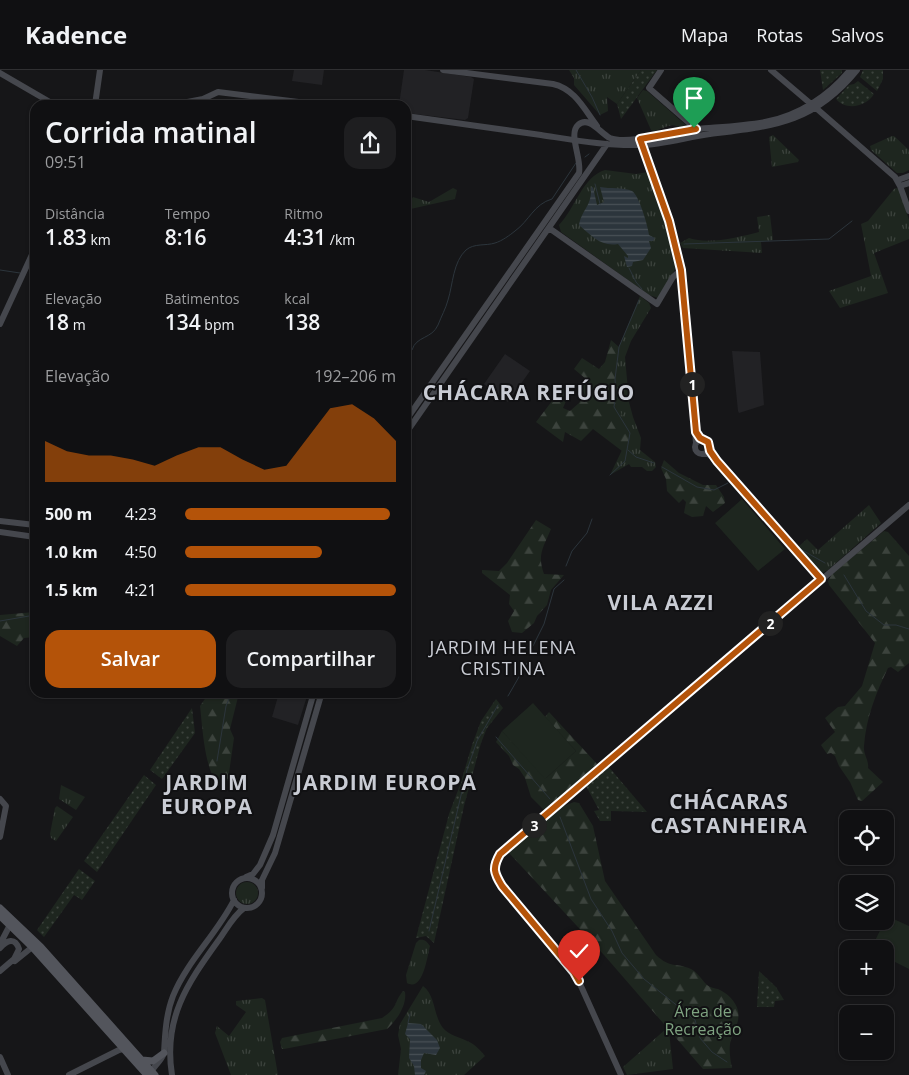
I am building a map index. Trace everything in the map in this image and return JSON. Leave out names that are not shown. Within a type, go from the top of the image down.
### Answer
[{"type":"main road","points":[[96,100],[100,70]]},
{"type":"main road","points":[[443,70],[553,84],[565,88],[577,99],[599,129]]},
{"type":"main road","points":[[661,70],[649,88],[696,129]]},
{"type":"main road","points":[[771,70],[861,146],[899,183],[909,210]]},
{"type":"main road","points":[[411,413],[580,170],[574,132],[579,124],[588,123],[616,140],[641,142],[696,129],[766,122],[813,106],[839,84],[850,70]]},
{"type":"main road","points":[[411,117],[607,144],[641,142],[775,125],[796,118],[844,86],[857,70]]},
{"type":"main road","points":[[0,73],[46,100]]},
{"type":"main road","points":[[198,100],[218,92],[283,100]]},
{"type":"main road","points":[[641,142],[669,221],[681,270],[696,432],[701,441]]},
{"type":"main road","points":[[411,426],[607,144]]},
{"type":"main road","points":[[899,183],[909,176]]},
{"type":"main road","points":[[899,183],[909,182]]},
{"type":"main road","points":[[549,228],[657,304],[673,277],[681,270]]},
{"type":"main road","points":[[0,324],[30,259]]},
{"type":"main road","points":[[701,441],[708,442],[706,451]]},
{"type":"main road","points":[[701,441],[696,450],[706,451],[717,461],[821,579]]},
{"type":"main road","points":[[618,1073],[576,975],[494,875],[496,860],[500,854],[611,758],[909,505]]},
{"type":"main road","points":[[0,521],[30,524]]},
{"type":"main road","points":[[0,532],[30,535]]},
{"type":"main road","points":[[312,698],[280,810],[263,859],[256,871],[233,885],[232,896],[238,905],[244,908],[253,907],[262,897],[264,876],[275,853],[320,698]]},
{"type":"main road","points":[[299,743],[302,748],[307,745]]},
{"type":"main road","points":[[0,837],[6,809],[3,801]]},
{"type":"main road","points":[[246,877],[256,880],[262,888]]},
{"type":"main road","points":[[151,1074],[164,1053],[167,1017],[173,996],[184,976],[227,915],[234,900]]},
{"type":"main road","points":[[0,908],[142,1060],[151,1074]]},
{"type":"main road","points":[[172,1075],[170,1054],[175,1016],[186,988],[234,918],[244,908]]},
{"type":"main road","points":[[0,916],[12,922]]},
{"type":"main road","points":[[0,944],[12,922]]},
{"type":"main road","points":[[0,948],[7,941],[11,941],[16,943],[19,949],[14,959],[0,972]]},
{"type":"main road","points":[[205,945],[210,944],[212,950]]},
{"type":"main road","points":[[0,972],[35,945]]},
{"type":"main road","points":[[35,945],[123,1049],[151,1074]]},
{"type":"main road","points":[[69,1075],[123,1049]]},
{"type":"main road","points":[[142,1060],[154,1061],[164,1053]]},
{"type":"main road","points":[[0,1057],[8,1075]]},
{"type":"shaded area","points":[[294,70],[324,70],[322,85],[292,81]]},
{"type":"shaded area","points":[[404,70],[425,70],[474,79],[468,118],[465,120],[411,114],[411,100],[400,100]]},
{"type":"shaded area","points":[[593,187],[597,205],[604,202],[600,187],[625,189],[635,194],[643,211],[649,235],[655,238],[653,241],[649,241],[651,248],[643,260],[633,262],[632,266],[627,267],[624,256],[628,258],[628,256],[618,244],[602,242],[579,225],[590,199],[591,188]]},
{"type":"shaded area","points":[[732,351],[760,352],[764,405],[739,413]]},
{"type":"shaded area","points":[[505,354],[530,371],[508,402],[484,384]]},
{"type":"shaded area","points":[[278,698],[306,698],[298,725],[272,717]]},
{"type":"shaded area","points":[[408,1023],[421,1024],[437,1040],[440,1048],[436,1055],[424,1053],[421,1060],[421,1068],[426,1071],[424,1075],[415,1075],[414,1066],[409,1058],[410,1039],[405,1034]]},
{"type":"green space","points":[[569,70],[641,70],[617,104],[607,97],[608,111],[600,115],[574,85],[574,78]]},
{"type":"green space","points":[[641,70],[657,70],[621,119],[617,104]]},
{"type":"green space","points":[[820,70],[842,70],[842,73],[823,90]]},
{"type":"green space","points":[[863,70],[883,70],[883,79],[877,91],[860,77]]},
{"type":"green space","points":[[858,81],[874,94],[866,102],[850,106],[840,103],[836,99],[849,85]]},
{"type":"green space","points":[[643,90],[647,91],[688,127],[680,128],[670,125],[654,131],[651,130],[637,98]]},
{"type":"green space","points":[[773,135],[799,160],[798,162],[772,167],[769,137]]},
{"type":"green space","points":[[892,136],[909,150],[909,170],[903,173],[897,173],[871,150],[870,146]]},
{"type":"green space","points":[[605,170],[636,174],[648,172],[677,263],[658,298],[649,295],[561,232],[559,225],[585,186],[590,179]]},
{"type":"green space","points":[[453,188],[457,190],[455,199],[411,209],[413,197],[429,202]]},
{"type":"green space","points":[[894,189],[899,189],[909,220],[909,239],[874,253],[888,293],[840,308],[829,291],[871,276],[861,224],[868,221]]},
{"type":"green space","points":[[770,215],[773,240],[761,242],[762,253],[683,248],[680,243],[689,238],[706,241],[733,238],[759,232],[757,217]]},
{"type":"green space","points":[[640,296],[649,303],[651,308],[631,341],[625,357],[629,402],[641,438],[640,450],[655,462],[656,467],[652,471],[647,471],[642,467],[631,467],[629,464],[610,475],[622,450],[626,453],[630,433],[619,408],[615,379],[619,347]]},
{"type":"green space","points":[[611,340],[619,347],[615,379],[630,433],[626,454],[593,429],[581,441],[565,432],[563,442],[536,422],[562,388],[569,394],[563,408],[570,411],[579,403],[585,395],[581,387],[586,379],[574,369],[582,358],[599,369],[605,362]]},
{"type":"green space","points":[[664,460],[679,473],[703,485],[716,485],[724,497],[725,503],[713,512],[706,506],[703,516],[692,517],[684,513],[686,502],[683,499],[679,503],[667,491],[666,479],[661,468]]},
{"type":"green space","points":[[742,499],[785,549],[758,571],[715,523]]},
{"type":"green space","points":[[869,505],[881,523],[828,570],[820,572],[798,547],[807,539],[818,550]]},
{"type":"green space","points":[[536,520],[551,529],[541,556],[544,574],[564,575],[551,590],[547,605],[537,616],[534,623],[522,633],[512,632],[508,621],[514,611],[509,604],[510,595],[482,573],[482,570],[499,571],[507,563]]},
{"type":"green space","points":[[884,531],[888,532],[909,556],[909,663],[898,672],[891,667],[888,668],[872,706],[864,749],[868,768],[883,782],[862,801],[858,800],[835,756],[831,753],[827,754],[821,745],[835,732],[825,718],[838,707],[845,706],[862,686],[875,643],[829,585],[828,581],[832,574]]},
{"type":"green space","points":[[30,612],[30,637],[24,638],[17,646],[0,636],[0,615]]},
{"type":"green space","points":[[206,698],[238,698],[230,729],[234,738],[228,780],[224,786],[218,783],[213,776],[209,765],[203,738],[200,706]]},
{"type":"green space","points":[[496,699],[503,708],[487,728],[481,743],[464,806],[434,943],[426,936],[416,938],[449,814],[472,745],[481,721]]},
{"type":"green space","points":[[533,703],[576,751],[545,779],[502,731]]},
{"type":"green space","points":[[192,708],[195,733],[162,779],[150,770]]},
{"type":"green space","points":[[549,712],[597,764],[544,810],[531,797],[525,778],[519,769],[513,765],[509,756],[496,742],[502,731],[546,778],[576,751],[545,717]]},
{"type":"green space","points":[[608,766],[647,812],[611,811],[611,821],[600,821],[594,811],[599,810],[586,786]]},
{"type":"green space","points":[[144,775],[156,785],[97,872],[84,861]]},
{"type":"green space","points":[[61,785],[85,797],[76,810],[59,799]]},
{"type":"green space","name":"Área de Recreação","points":[[574,802],[579,803],[593,826],[605,881],[656,955],[669,964],[691,969],[707,985],[725,993],[735,1004],[738,1018],[730,1044],[732,1068],[703,1069],[604,955],[509,853],[561,807]]},
{"type":"green space","points":[[57,806],[73,817],[56,841],[51,838],[50,834]]},
{"type":"green space","points":[[79,869],[95,881],[82,900],[74,895],[44,937],[37,930]]},
{"type":"green space","points":[[247,882],[255,885],[258,893],[255,901],[247,904],[239,901],[236,893],[239,885]]},
{"type":"green space","points":[[894,919],[909,926],[909,969],[894,962],[894,940],[875,940],[880,930],[894,930]]},
{"type":"green space","points":[[419,940],[424,940],[430,946],[426,965],[417,983],[407,983],[406,975],[416,943]]},
{"type":"green space","points":[[759,971],[776,987],[784,1000],[775,1001],[774,1007],[757,1007]]},
{"type":"green space","points":[[423,986],[430,995],[437,1017],[443,1028],[472,1044],[485,1056],[464,1075],[398,1075],[401,1049],[398,1035],[400,1024]]},
{"type":"green space","points":[[403,991],[405,992],[405,997],[403,1007],[398,1017],[387,1029],[282,1049],[280,1042],[282,1038],[382,1018],[393,1008]]},
{"type":"green space","points":[[262,998],[265,1000],[278,1075],[231,1075],[215,1033],[217,1026],[229,1036],[246,1012],[236,1005],[236,1001]]},
{"type":"green space","points":[[667,1028],[669,1031],[673,1069],[627,1075],[623,1067]]},
{"type":"waterway","points":[[576,70],[600,115]]},
{"type":"waterway","points":[[585,157],[589,154]]},
{"type":"waterway","points":[[411,350],[417,342],[432,333],[438,325],[447,303],[458,261],[466,250],[473,246],[498,242],[515,231],[536,209],[552,199],[576,163]]},
{"type":"waterway","points":[[595,184],[600,204]]},
{"type":"waterway","points":[[684,244],[829,239],[852,221]]},
{"type":"waterway","points":[[629,268],[642,289]]},
{"type":"waterway","points":[[0,270],[20,273]]},
{"type":"waterway","points":[[610,475],[625,461],[630,433],[614,407],[615,379],[619,347],[639,300]]},
{"type":"waterway","points":[[628,450],[636,457],[654,463]]},
{"type":"waterway","points":[[662,467],[697,487],[714,490],[728,483]]},
{"type":"waterway","points":[[566,566],[572,551],[587,533],[592,519]]},
{"type":"waterway","points":[[802,550],[825,563]]},
{"type":"waterway","points":[[844,575],[866,611],[884,625],[896,625],[909,629]]},
{"type":"waterway","points":[[533,646],[544,624],[554,589],[564,580]]},
{"type":"waterway","points":[[0,621],[30,616]]},
{"type":"waterway","points":[[508,696],[527,663]]},
{"type":"waterway","points":[[217,761],[226,706],[229,698]]},
{"type":"waterway","points":[[429,931],[467,770],[477,741],[498,705]]},
{"type":"waterway","points":[[496,737],[550,799]]},
{"type":"waterway","points":[[560,817],[591,899],[612,931],[622,953],[644,979],[695,1020],[700,1038],[712,1052],[727,1062]]},
{"type":"waterway","points":[[408,1023],[410,1014]]},
{"type":"district","name":"CHÁCARA REFÚGIO","points":[[529,392]]},
{"type":"district","name":"VILA AZZI","points":[[661,602]]},
{"type":"district","name":"JARDIM HELENA CRISTINA","points":[[503,657]]},
{"type":"district","name":"JARDIM EUROPA","points":[[386,782]]},
{"type":"district","name":"JARDIM EUROPA","points":[[207,794]]},
{"type":"district","name":"CHÁCARAS CASTANHEIRA","points":[[729,813]]},
{"type":"route","points":[[579,981],[574,972],[494,875],[496,860],[500,854],[628,743],[821,579],[717,461],[710,451],[708,442],[702,440],[696,432],[681,270],[669,221],[640,139],[696,129],[694,128]]}]
